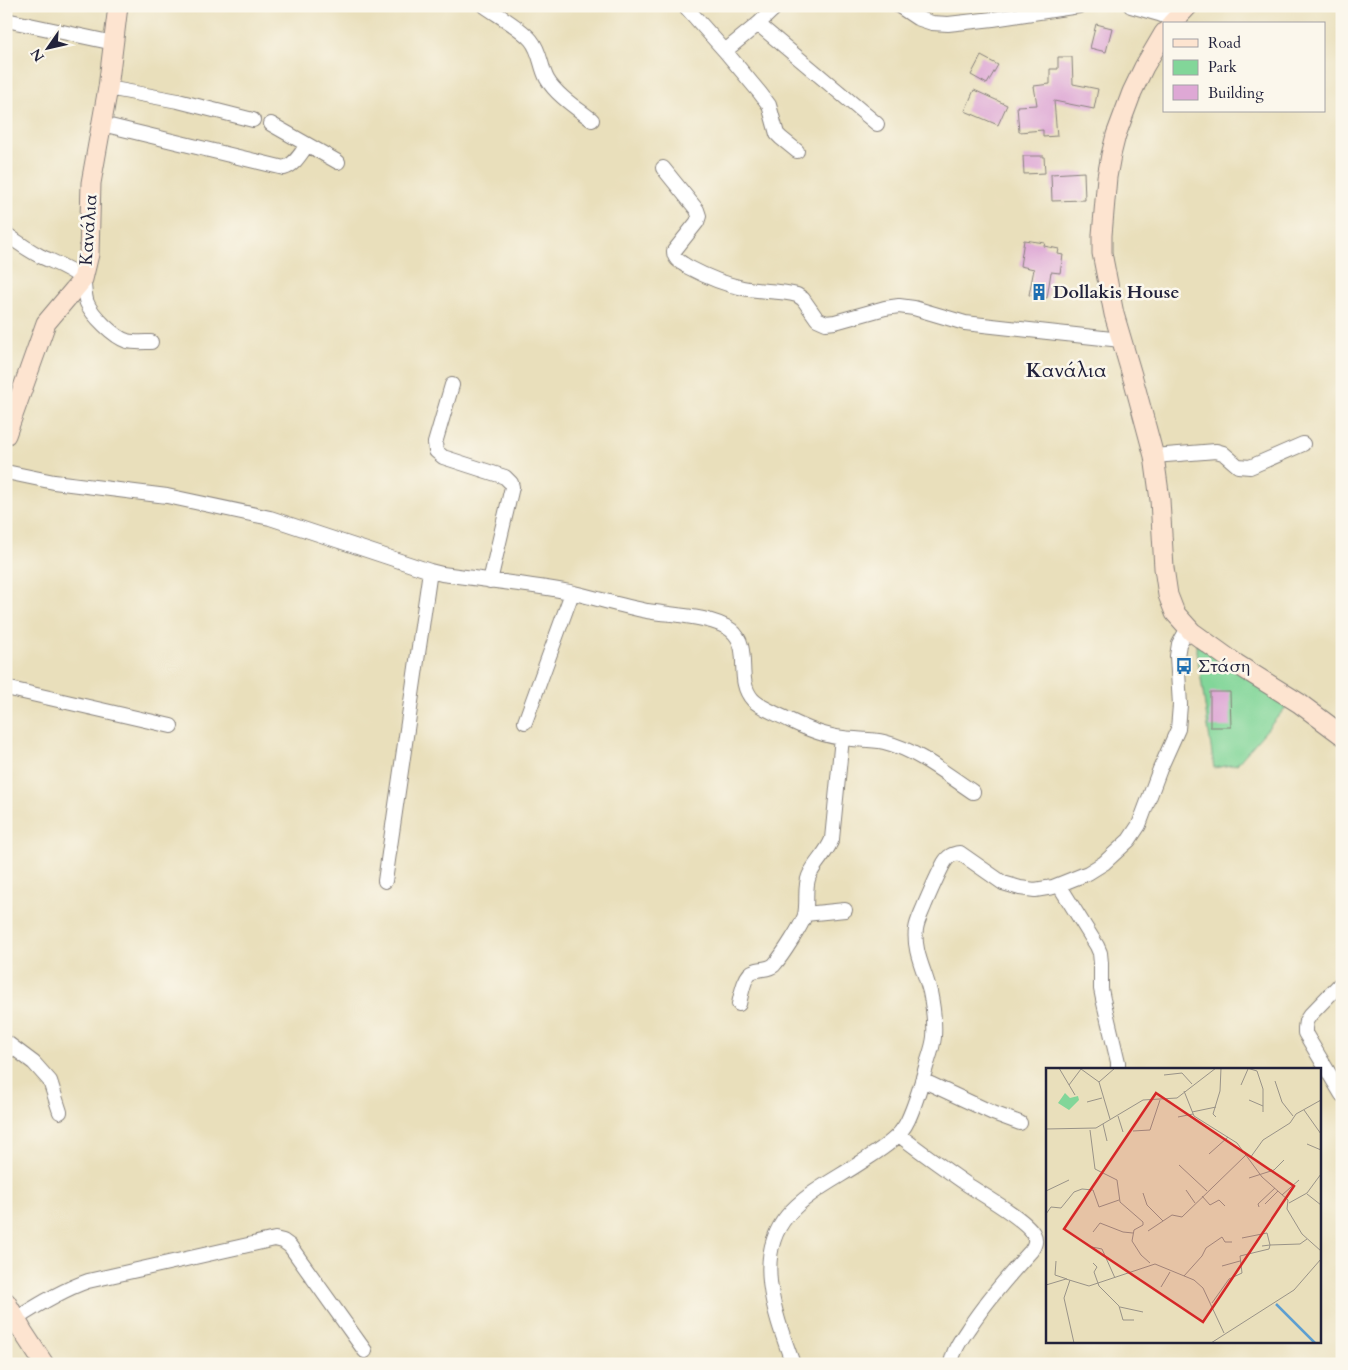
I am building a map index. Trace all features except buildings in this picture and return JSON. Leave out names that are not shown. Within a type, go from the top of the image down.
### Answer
[{"type":"street","name":"Κανάλια","points":[[7,431],[46,323],[83,279],[89,254],[91,183],[108,88],[118,6]]},
{"type":"street","points":[[485,6],[523,32],[531,40],[537,49],[544,72],[552,86],[592,120]]},
{"type":"street","points":[[685,6],[760,93],[769,106],[777,134],[797,151]]},
{"type":"street","points":[[725,51],[758,24],[776,6]]},
{"type":"street","points":[[899,6],[917,18],[932,23],[948,24],[1079,6]]},
{"type":"street","points":[[1131,6],[1159,14],[1166,22]]},
{"type":"street","points":[[1174,22],[1188,6]]},
{"type":"street","points":[[6,20],[114,43]]},
{"type":"street","points":[[758,24],[877,124]]},
{"type":"street","points":[[1163,37],[1144,67],[1132,92],[1116,135],[1107,177],[1102,253],[1110,299],[1154,456],[1160,500],[1164,568],[1168,595],[1175,613],[1198,637],[1235,663],[1299,703],[1342,735]]},
{"type":"street","points":[[108,88],[178,101],[253,120]]},
{"type":"street","points":[[102,124],[284,168],[293,163],[307,145]]},
{"type":"street","points":[[271,124],[338,162]]},
{"type":"street","points":[[663,168],[700,216],[676,247],[674,251],[675,258],[696,271],[722,282],[743,288],[797,295],[803,299],[814,315],[821,321],[831,323],[899,306],[914,308],[964,324],[1121,340]]},
{"type":"street","points":[[6,234],[39,255],[64,266],[83,279],[87,303],[107,327],[119,337],[126,340],[151,342]]},
{"type":"street","points":[[452,385],[435,443],[436,451],[443,457],[505,477],[512,487],[490,580]]},
{"type":"street","points":[[1154,456],[1216,451],[1223,453],[1238,466],[1250,467],[1303,444]]},
{"type":"street","points":[[6,472],[54,482],[167,496],[270,518],[442,574],[572,593],[616,605],[722,624],[741,640],[744,683],[748,693],[755,702],[816,732],[842,738],[892,744],[928,762],[973,792]]},
{"type":"street","points":[[385,881],[430,571]]},
{"type":"street","points":[[525,722],[572,593]]},
{"type":"street","points":[[793,1364],[774,1306],[770,1284],[769,1254],[772,1242],[781,1223],[804,1200],[899,1135],[908,1119],[932,1050],[934,1038],[930,993],[918,952],[916,930],[944,863],[948,857],[960,853],[1003,883],[1035,890],[1059,885],[1104,864],[1129,840],[1139,825],[1160,769],[1178,729],[1180,705],[1177,656],[1179,644],[1188,628]]},
{"type":"street","points":[[6,688],[171,726]]},
{"type":"street","points":[[739,1004],[743,987],[750,973],[769,968],[776,963],[801,924],[805,914],[809,876],[832,840],[842,738]]},
{"type":"street","points":[[1059,885],[1098,946],[1102,994],[1118,1068]]},
{"type":"street","points":[[805,914],[845,910]]},
{"type":"street","points":[[1342,982],[1310,1015],[1306,1021],[1305,1028],[1308,1039],[1342,1095]]},
{"type":"street","points":[[6,1042],[27,1056],[50,1081],[60,1112]]},
{"type":"street","points":[[922,1080],[993,1113],[1020,1123]]},
{"type":"street","points":[[899,1135],[1021,1220],[1031,1230],[1035,1241],[1031,1251],[984,1305],[960,1342],[951,1364]]},
{"type":"street","points":[[16,1320],[52,1296],[88,1281],[275,1239],[284,1241],[290,1246],[365,1351]]},
{"type":"street","points":[[6,1302],[22,1332],[44,1364]]},
{"type":"green space","points":[[1196,644],[1289,704],[1237,764],[1214,768]]},
{"type":"place","name":"Dollakis House","points":[[1039,292]]},
{"type":"place","name":"Στάση","points":[[1184,666]]},
{"type":"district","name":"Κανάλια","points":[[1066,370]]}]
